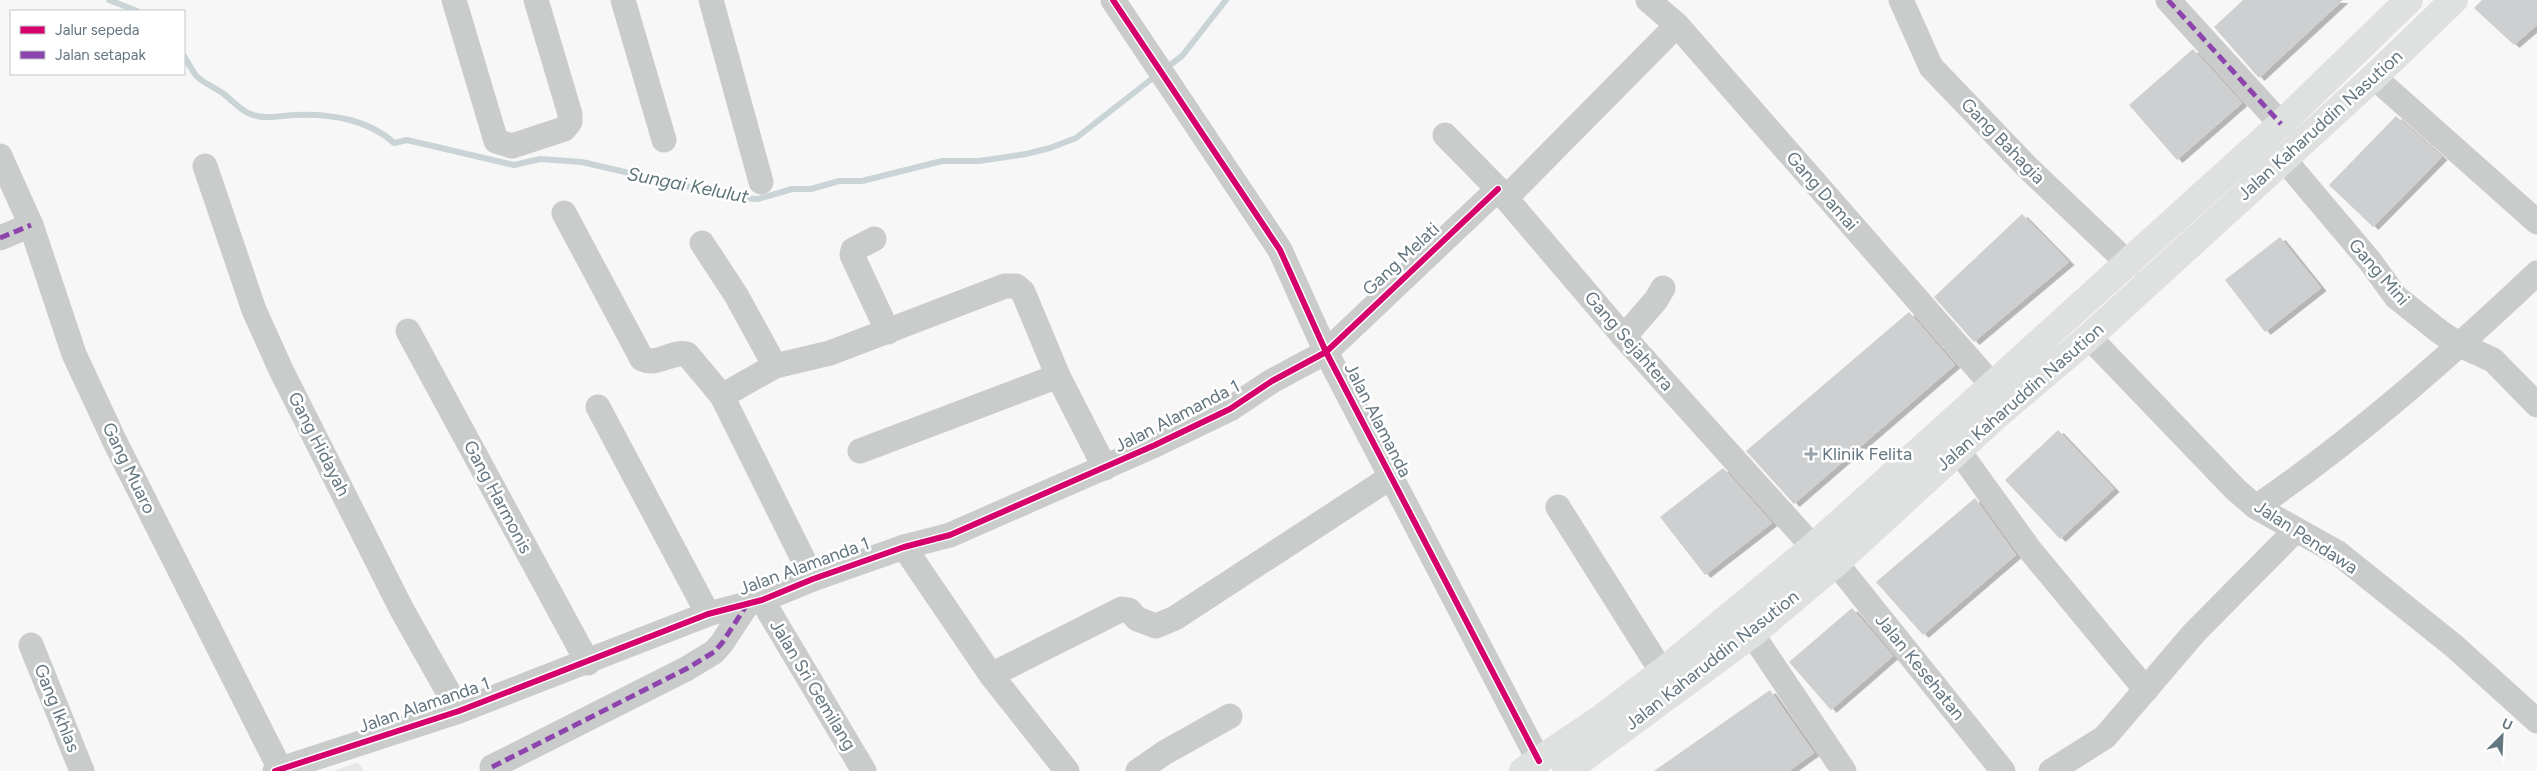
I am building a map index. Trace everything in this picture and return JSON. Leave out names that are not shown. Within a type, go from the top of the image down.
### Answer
[{"type":"highway","name":"Jalan Kaharuddin Nasution","points":[[1531,766],[1662,672],[1813,547],[2129,264],[2281,124],[2409,0]]},
{"type":"highway","name":"Jalan Kaharuddin Nasution","points":[[1566,771],[1752,634],[1836,563],[1958,450],[2089,337],[2374,77],[2454,0]]},
{"type":"street","points":[[454,0],[496,141],[512,146],[564,129],[570,122],[570,114],[536,0]]},
{"type":"street","points":[[622,0],[664,140]]},
{"type":"street","points":[[711,0],[761,182]]},
{"type":"street","name":"Jalan Alamanda","points":[[1113,0],[1280,250],[1326,352],[1391,477],[1531,766]]},
{"type":"street","name":"Gang Damai","points":[[1648,0],[1677,25],[1993,386]]},
{"type":"street","name":"Gang Bahagia","points":[[1901,0],[1931,66],[2028,168],[2129,264]]},
{"type":"street","points":[[2168,0],[2281,124]]},
{"type":"street","name":"Gang Melati","points":[[1326,352],[1502,194],[1677,25]]},
{"type":"street","points":[[2374,77],[2537,222]]},
{"type":"street","name":"Gang Sejahtera","points":[[1445,135],[1502,194],[1624,337],[1813,547]]},
{"type":"street","name":"Gang Muaro","points":[[0,156],[31,225],[74,354],[115,442],[278,770]]},
{"type":"street","name":"Gang Mini","points":[[2283,158],[2369,260],[2396,296],[2440,332],[2460,345],[2493,360],[2537,405]]},
{"type":"street","name":"Gang Hidayah","points":[[205,166],[254,310],[281,370],[402,610],[459,711]]},
{"type":"street","points":[[564,212],[642,360],[652,362],[675,353],[687,354],[722,396],[812,578]]},
{"type":"street","points":[[0,238],[31,225]]},
{"type":"street","points":[[874,239],[853,250],[852,255],[888,332]]},
{"type":"street","points":[[702,243],[736,295],[775,366]]},
{"type":"street","points":[[2256,506],[2305,473],[2352,437],[2460,345],[2537,273]]},
{"type":"street","points":[[722,396],[775,366],[830,353],[1004,286],[1016,286],[1023,292],[1058,376],[1105,468]]},
{"type":"street","points":[[1624,337],[1656,300],[1663,288]]},
{"type":"street","name":"Gang Harmonis","points":[[408,331],[588,663]]},
{"type":"street","name":"Jalan Pendawa","points":[[2089,337],[2236,490],[2256,506],[2295,531],[2338,553],[2454,646],[2537,721]]},
{"type":"street","name":"Jalan Alamanda 1","points":[[278,770],[459,711],[588,663],[708,614],[755,601],[812,578],[904,547],[950,535],[1105,468],[1230,409],[1272,381],[1326,352]]},
{"type":"street","points":[[860,451],[1058,376]]},
{"type":"street","points":[[598,407],[708,614]]},
{"type":"street","points":[[1958,450],[2030,550],[2146,690]]},
{"type":"street","points":[[991,675],[1122,609],[1129,610],[1137,619],[1156,626],[1175,618],[1391,477]]},
{"type":"street","points":[[1558,507],[1662,672]]},
{"type":"street","points":[[2051,771],[2105,737],[2194,633],[2295,531]]},
{"type":"street","points":[[904,547],[991,675],[1067,771]]},
{"type":"street","name":"Jalan Kesehatan","points":[[1836,563],[2004,771]]},
{"type":"street","points":[[492,767],[714,652],[755,601]]},
{"type":"street","name":"Jalan Sri Gemilang","points":[[755,601],[864,771]]},
{"type":"street","points":[[1752,634],[1844,771]]},
{"type":"street","name":"Gang Ikhlas","points":[[31,645],[82,771]]},
{"type":"street","points":[[1138,771],[1164,753],[1230,716]]},
{"type":"shaded area","points":[[358,762],[364,771],[334,771]]},
{"type":"building","points":[[2243,0],[2343,0],[2259,78],[2214,27]]},
{"type":"building","points":[[2482,0],[2537,0],[2537,25],[2514,45],[2474,8]]},
{"type":"building","points":[[2193,49],[2242,103],[2177,160],[2129,105]]},
{"type":"building","points":[[2396,116],[2442,157],[2373,227],[2329,185]]},
{"type":"building","points":[[2022,214],[2069,262],[1974,342],[1934,297]]},
{"type":"building","points":[[2280,237],[2321,288],[2265,332],[2225,280]]},
{"type":"building","points":[[1909,312],[1955,365],[1794,504],[1746,451]]},
{"type":"building","points":[[2058,430],[2114,489],[2060,539],[2005,480]]},
{"type":"building","points":[[1723,468],[1772,523],[1705,575],[1660,517]]},
{"type":"building","points":[[1975,498],[2016,555],[1923,635],[1876,582]]},
{"type":"building","points":[[1852,608],[1893,656],[1831,710],[1789,662]]},
{"type":"building","points":[[1770,690],[1814,753],[1789,771],[1654,771]]},
{"type":"waterway","name":"Sungai Kelulut","points":[[109,0],[134,10]]},
{"type":"waterway","name":"Sungai Kelulut","points":[[1166,68],[1182,56],[1226,0]]},
{"type":"waterway","name":"Sungai Kelulut","points":[[185,58],[199,78],[221,92],[244,111],[253,115],[265,117],[320,115],[347,119],[372,128],[394,143],[407,140],[514,165],[540,159],[582,162],[732,197],[758,199],[792,189],[811,189],[839,181],[862,181],[942,161],[979,161],[1026,154],[1050,148],[1076,138],[1158,74]]},
{"type":"marked path","points":[[2168,0],[2281,124]]},
{"type":"marked path","points":[[0,238],[31,225]]},
{"type":"marked path","points":[[492,767],[686,669],[714,652],[748,603]]},
{"type":"cycle path","points":[[1113,0],[1280,250],[1326,352],[1539,761]]},
{"type":"cycle path","points":[[275,771],[459,711],[708,614],[762,600],[813,579],[904,547],[950,535],[1155,445],[1230,409],[1272,381],[1326,352],[1498,189]]},
{"type":"place","name":"Klinik Felita","points":[[1811,454]]}]
